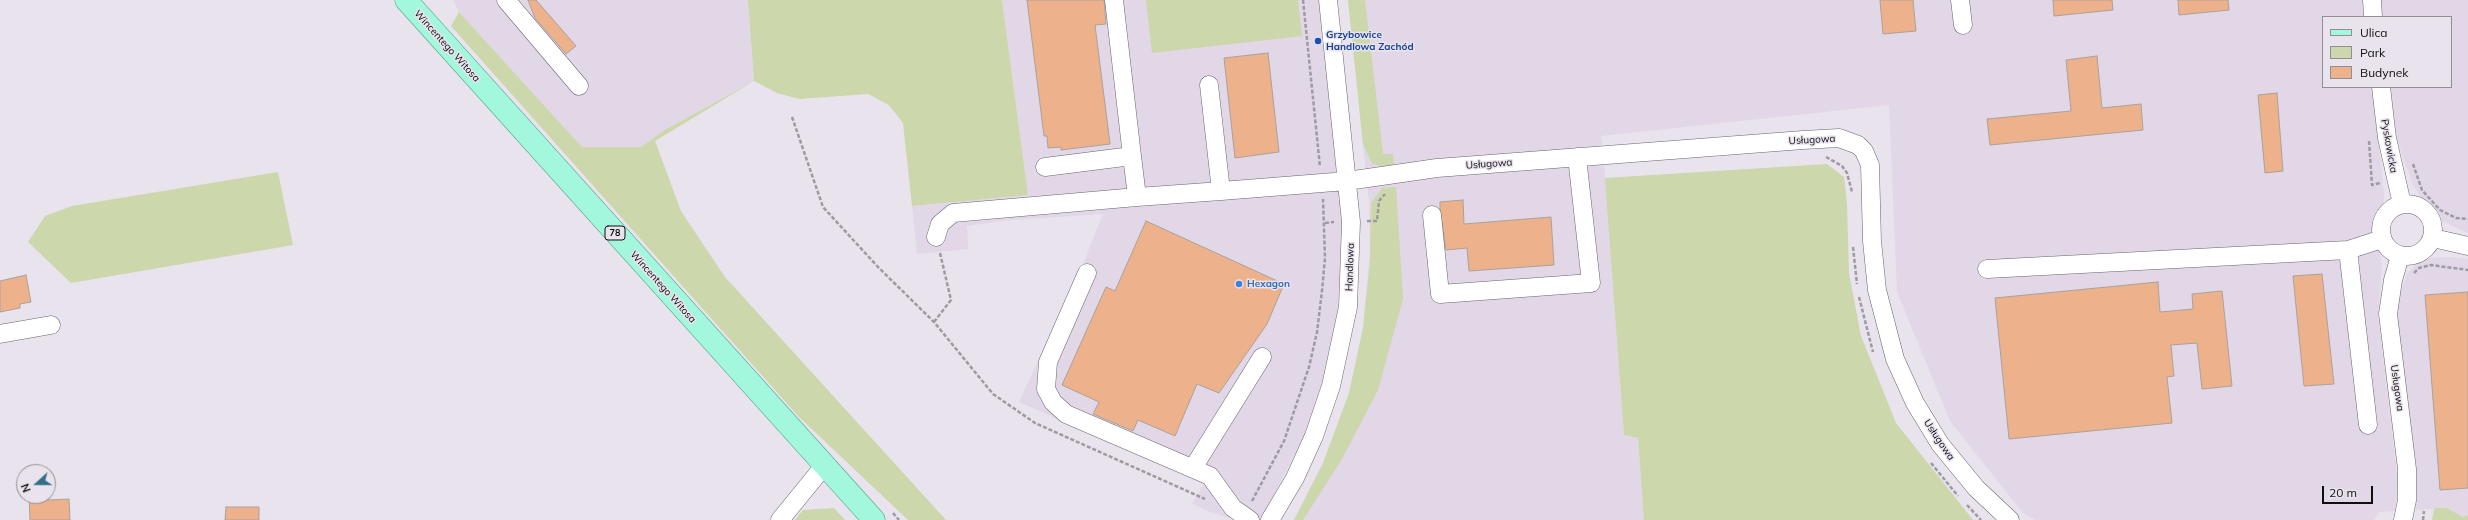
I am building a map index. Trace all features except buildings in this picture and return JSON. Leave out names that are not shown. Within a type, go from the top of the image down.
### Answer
[{"type":"main road","name":"Wincentego Witosa","points":[[414,3],[824,466],[874,520]]},
{"type":"street","points":[[506,0],[579,86]]},
{"type":"street","points":[[1114,0],[1137,197]]},
{"type":"street","name":"Handlowa","points":[[1270,520],[1295,478],[1314,436],[1331,386],[1342,343],[1348,308],[1351,222],[1328,0]]},
{"type":"street","points":[[1960,0],[1963,25]]},
{"type":"street","points":[[2372,0],[2373,16]]},
{"type":"street","points":[[1209,85],[1221,191]]},
{"type":"street","name":"Pyskowicka","points":[[2381,88],[2387,138],[2402,204]]},
{"type":"street","name":"Usługowa","points":[[936,237],[940,224],[953,213],[1347,181],[1437,168],[1839,138],[1858,145],[1864,151],[1870,165],[1872,241],[1877,290],[1896,359],[1915,403],[1940,444],[1976,488],[2010,520]]},
{"type":"street","points":[[1045,167],[1132,156]]},
{"type":"street","points":[[1432,215],[1440,294],[1591,284],[1577,157]]},
{"type":"street","points":[[2402,204],[2415,205],[2426,212],[2433,224],[2433,238],[2428,247],[2420,254],[2410,257],[2400,256],[2389,250],[2382,239],[2380,228],[2384,217],[2391,209],[2402,204]]},
{"type":"street","points":[[2433,238],[2468,246]]},
{"type":"street","points":[[1987,268],[2348,250],[2382,239]]},
{"type":"street","points":[[2348,250],[2368,425]]},
{"type":"street","name":"Usługowa","points":[[2400,256],[2393,280],[2388,314],[2407,469],[2407,500],[2403,520]]},
{"type":"street","points":[[1087,273],[1048,362],[1046,389],[1053,402],[1066,414],[1210,476],[1242,514]]},
{"type":"street","points":[[0,334],[51,325]]},
{"type":"street","points":[[1193,468],[1262,357]]},
{"type":"street","points":[[780,520],[824,466]]},
{"type":"path","points":[[792,117],[823,207],[878,267],[934,322],[993,394],[1035,423],[1202,498],[1242,514],[1284,441],[1298,405],[1311,360],[1317,332],[1325,258],[1322,183],[1302,0]]},
{"type":"path","points":[[1823,156],[1833,159],[1847,173],[1851,182],[1852,198]]},
{"type":"path","points":[[2412,160],[2419,185],[2425,195],[2444,213],[2456,218],[2468,219]]},
{"type":"path","points":[[1377,221],[1379,201],[1388,192]]},
{"type":"path","points":[[934,322],[951,300],[936,237]]},
{"type":"path","points":[[1853,240],[1857,286]]},
{"type":"path","points":[[2410,280],[2419,268],[2426,265],[2468,270]]},
{"type":"path","points":[[1859,294],[1875,356]]},
{"type":"path","points":[[1929,461],[1950,488],[1981,520]]},
{"type":"path","points":[[2423,520],[2424,508]]},
{"type":"shaded area","points":[[453,0],[748,0],[754,81],[663,131],[641,147],[582,147],[459,12]]},
{"type":"shaded area","points":[[1002,0],[1321,0],[1343,212],[1343,251],[1336,328],[1327,369],[1307,430],[1261,520],[1237,520],[1209,512],[1192,503],[1204,484],[1019,402],[1084,262],[1103,214],[1010,220],[967,226],[968,249],[917,254],[912,206],[1028,195]]},
{"type":"shaded area","points":[[1348,0],[2468,0],[2468,233],[2442,221],[2423,200],[2413,185],[2397,140],[2393,111],[2376,114],[2384,194],[2384,203],[2374,225],[2374,237],[2380,253],[2382,265],[2378,316],[2398,483],[2395,511],[2379,512],[2374,520],[2035,520],[2023,513],[1950,421],[1897,292],[1889,105],[1601,136],[1610,222],[1624,435],[1638,438],[1644,520],[1294,520],[1323,463],[1349,393],[1363,328],[1370,250],[1369,202]]},
{"type":"shaded area","points":[[2449,257],[2468,259],[2468,515],[2463,517],[2447,508],[2416,510],[2416,464],[2398,325],[2399,296],[2407,274],[2417,263],[2432,258]]},
{"type":"green space","points":[[748,0],[1002,0],[1028,195],[912,206],[903,123],[889,105],[868,94],[799,99],[777,93],[754,81]]},
{"type":"green space","points":[[1146,0],[1298,0],[1302,36],[1152,53]]},
{"type":"green space","points":[[1348,0],[1365,0],[1383,154],[1393,154],[1394,168],[1372,164],[1363,144]]},
{"type":"green space","points":[[459,12],[582,147],[641,147],[663,131],[754,81],[655,141],[681,211],[725,277],[946,520],[908,520],[799,417],[451,26]]},
{"type":"green space","points":[[1827,164],[1844,177],[1847,204],[1849,273],[1861,336],[1896,423],[1973,520],[1644,520],[1638,438],[1624,435],[1605,178]]},
{"type":"green space","points":[[278,172],[293,245],[71,283],[28,242],[45,216],[72,206]]},
{"type":"green space","points":[[1396,187],[1403,299],[1378,390],[1342,459],[1303,520],[1294,520],[1323,463],[1349,393],[1363,328],[1370,262],[1371,203],[1382,188]]},
{"type":"green space","points":[[834,508],[845,520],[795,520],[803,510]]},
{"type":"green space","points":[[2434,508],[2447,508],[2463,517],[2468,515],[2468,520],[2432,520]]},
{"type":"place","name":"Grzybowice Handlowa Zachód","points":[[1318,41]]},
{"type":"place","name":"Hexagon","points":[[1239,284]]}]
